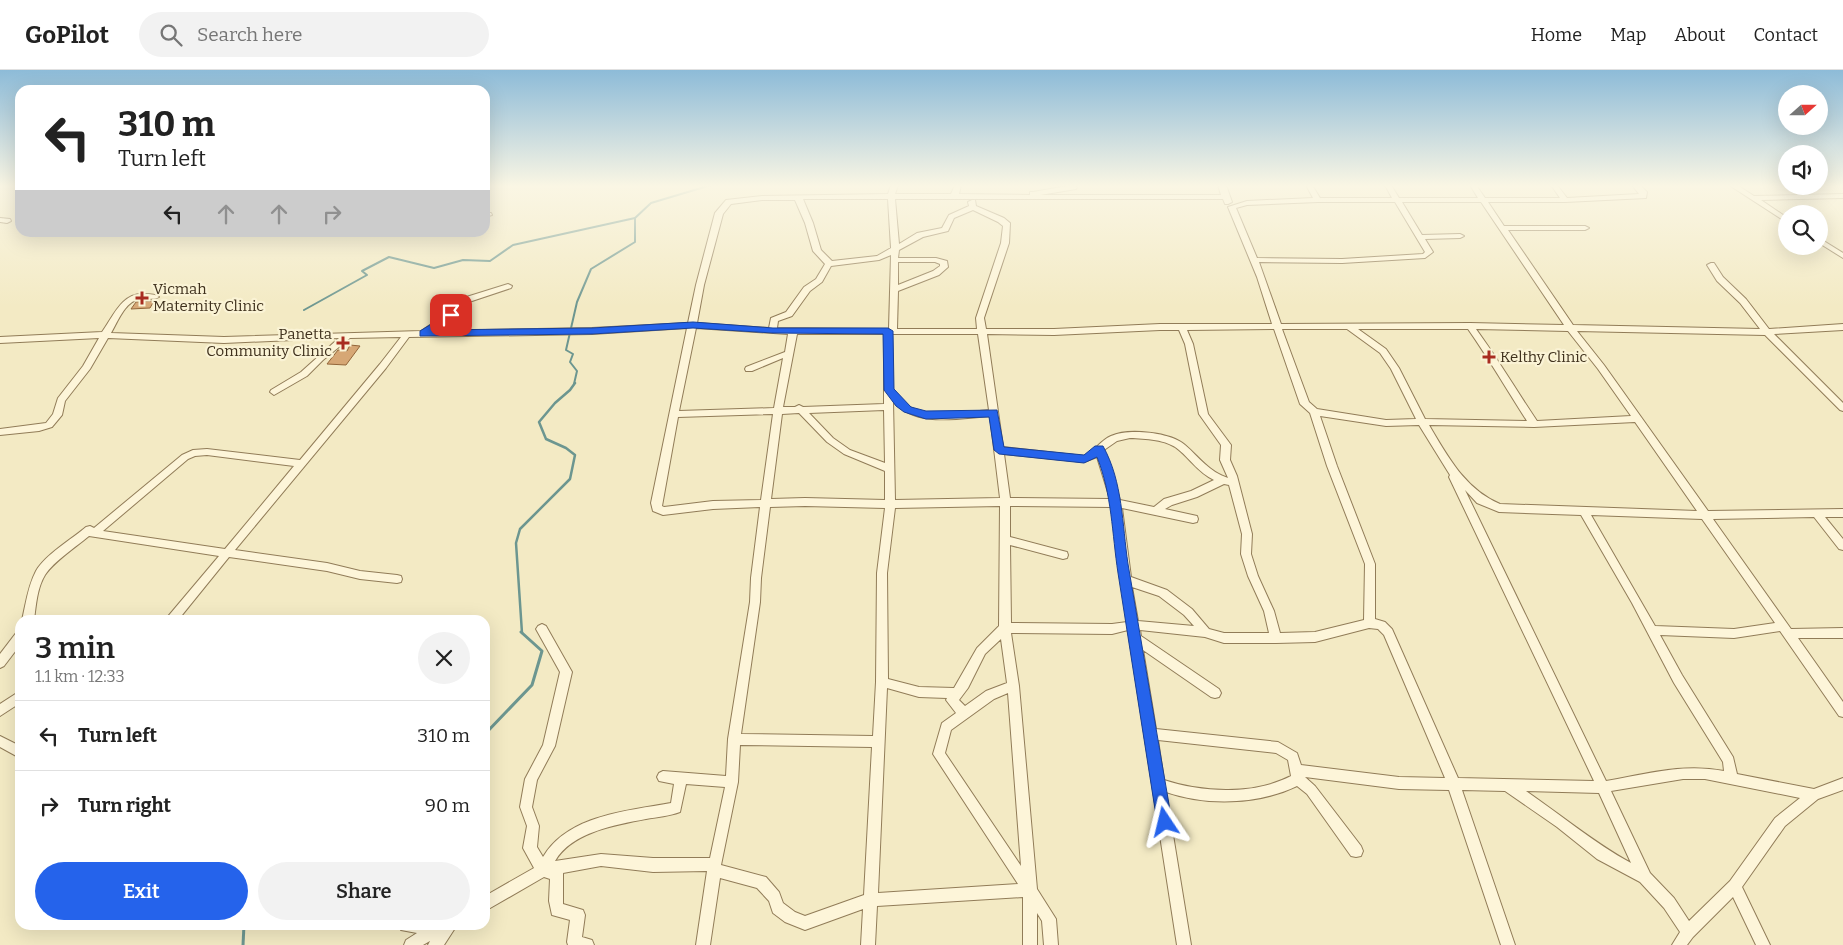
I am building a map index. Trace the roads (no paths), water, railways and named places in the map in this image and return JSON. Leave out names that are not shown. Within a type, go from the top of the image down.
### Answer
[{"type":"street","points":[[717,226],[700,285],[676,414],[656,503],[657,508],[663,511],[713,505],[805,502],[1116,504],[1155,512],[1171,513],[1193,519]]},
{"type":"street","points":[[810,226],[817,251],[830,264]]},
{"type":"street","points":[[868,945],[877,742],[882,682],[882,573],[890,504],[889,390],[894,226]]},
{"type":"street","points":[[773,330],[774,320],[789,314],[807,289],[819,280],[824,269],[830,264],[881,257],[920,236],[945,229],[946,226]]},
{"type":"street","points":[[1007,226],[1005,243],[981,311],[981,331],[1005,502],[1005,628],[1013,686],[1030,890],[1030,945]]},
{"type":"street","points":[[1239,226],[1278,327],[1293,374],[1305,404],[1314,412],[1332,466],[1370,564],[1369,623]]},
{"type":"street","points":[[1253,260],[1342,262],[1425,256],[1429,252],[1414,226]]},
{"type":"street","points":[[1503,228],[1585,228]]},
{"type":"street","points":[[1503,228],[1571,329],[1638,419],[1843,712]]},
{"type":"street","points":[[1421,237],[1460,236]]},
{"type":"street","points":[[1828,246],[1843,256]]},
{"type":"street","points":[[864,260],[894,263],[936,260],[944,263],[944,266],[936,274],[893,290]]},
{"type":"street","points":[[1711,265],[1720,280],[1743,301],[1767,332],[1843,408]]},
{"type":"street","points":[[424,334],[451,315],[463,301],[508,286]]},
{"type":"street","points":[[0,432],[39,428],[49,424],[57,416],[62,400],[87,367],[127,301],[140,296],[154,297]]},
{"type":"street","points":[[0,340],[105,335],[224,340],[348,335],[592,331],[693,325],[773,330],[1054,332],[1182,327],[1470,326],[1767,332],[1843,327]]},
{"type":"street","points":[[1348,326],[1383,351],[1395,368],[1422,422],[1450,469],[1645,878]]},
{"type":"street","points":[[1470,326],[1497,364],[1510,388],[1534,424]]},
{"type":"street","points":[[1155,512],[1168,502],[1226,481],[1232,476],[1225,460],[1226,445],[1204,414],[1189,344],[1182,327]]},
{"type":"street","points":[[703,945],[715,867],[732,782],[734,739],[755,602],[756,578],[778,411],[793,330]]},
{"type":"street","points":[[176,615],[300,463],[383,366],[407,334]]},
{"type":"street","points":[[274,392],[304,374],[348,335]]},
{"type":"street","points":[[749,369],[789,353]]},
{"type":"street","points":[[889,390],[908,410],[926,415],[994,413]]},
{"type":"street","points":[[676,414],[890,406]]},
{"type":"street","points":[[799,408],[830,440],[847,452],[889,469]]},
{"type":"street","points":[[1314,412],[1386,423],[1534,424],[1638,419]]},
{"type":"street","points":[[999,450],[1084,459],[1091,457],[1112,438],[1130,435],[1168,441],[1180,445],[1199,465],[1226,481],[1247,534],[1246,554],[1252,576],[1269,611],[1276,638]]},
{"type":"street","points":[[1099,448],[1108,469],[1116,504],[1121,554],[1184,945]]},
{"type":"street","points":[[93,534],[178,462],[193,453],[206,452],[300,463]]},
{"type":"street","points":[[1450,469],[1481,500],[1499,508],[1705,515],[1843,513]]},
{"type":"street","points":[[1584,511],[1636,600],[1678,679],[1729,761],[1731,776]]},
{"type":"street","points":[[1816,513],[1843,546]]},
{"type":"street","points":[[29,615],[33,592],[46,565],[90,530],[93,534],[227,552],[326,567],[360,575],[397,579]]},
{"type":"street","points":[[1004,538],[1063,556]]},
{"type":"street","points":[[1126,580],[1163,593],[1188,612],[1205,632]]},
{"type":"street","points":[[965,714],[952,700],[964,684],[980,651],[1005,628],[1112,629],[1133,625],[1205,632],[1224,638],[1276,638],[1315,637],[1369,623],[1381,625],[1388,632],[1453,782],[1508,945]]},
{"type":"street","points":[[542,629],[566,672],[549,746],[531,779],[526,807],[533,826],[530,848],[543,870],[557,875],[558,887],[555,903],[557,910],[578,915],[574,942],[587,945]]},
{"type":"street","points":[[1651,630],[1705,633],[1785,630],[1843,633]]},
{"type":"street","points":[[1134,638],[1215,692]]},
{"type":"street","points":[[0,662],[15,642]]},
{"type":"street","points":[[882,682],[919,692],[957,693]]},
{"type":"street","points":[[1013,686],[990,695],[946,727],[939,754],[1049,919],[1051,945]]},
{"type":"street","points":[[0,711],[15,700]]},
{"type":"street","points":[[1150,734],[1278,748],[1293,757],[1297,774],[1356,851]]},
{"type":"street","points":[[734,739],[877,742]]},
{"type":"street","points":[[0,741],[15,749]]},
{"type":"street","points":[[1297,774],[1399,783],[1453,782],[1603,787],[1683,773],[1705,772],[1814,795]]},
{"type":"street","points":[[1158,784],[1186,792],[1213,794],[1272,790],[1287,786],[1297,774]]},
{"type":"street","points":[[663,777],[732,782]]},
{"type":"street","points":[[543,870],[548,857],[582,829],[624,818],[676,808],[681,779]]},
{"type":"street","points":[[1505,784],[1562,823],[1602,854],[1645,878],[1669,903],[1688,932]]},
{"type":"street","points":[[1679,945],[1688,932],[1735,886],[1780,822],[1814,795],[1843,784]]},
{"type":"street","points":[[490,901],[543,870],[600,860],[654,865],[715,867],[761,882],[774,897],[778,908],[790,917],[805,922],[870,900],[1030,890]]},
{"type":"street","points":[[1735,886],[1763,945]]},
{"type":"street","points":[[411,945],[432,930]]},
{"type":"street","points":[[435,945],[446,930]]},
{"type":"waterway","points":[[304,310],[367,275],[362,271],[389,257],[434,268],[463,260],[490,261],[513,245],[600,226]]},
{"type":"waterway","points":[[574,384],[577,371],[570,362],[573,354],[566,350],[577,302],[591,269],[635,242],[635,226]]},
{"type":"waterway","points":[[522,633],[516,543],[520,529],[570,479],[575,455],[566,448],[546,439],[539,422],[575,383]]},
{"type":"waterway","points":[[490,729],[532,685],[542,651],[522,633]]},
{"type":"waterway","points":[[243,945],[244,930]]},
{"type":"place","name":"Vicmah Maternity Clinic","points":[[142,298]]},
{"type":"place","name":"Panetta Community Clinic","points":[[343,343]]},
{"type":"place","name":"Kelthy Clinic","points":[[1489,357]]}]
